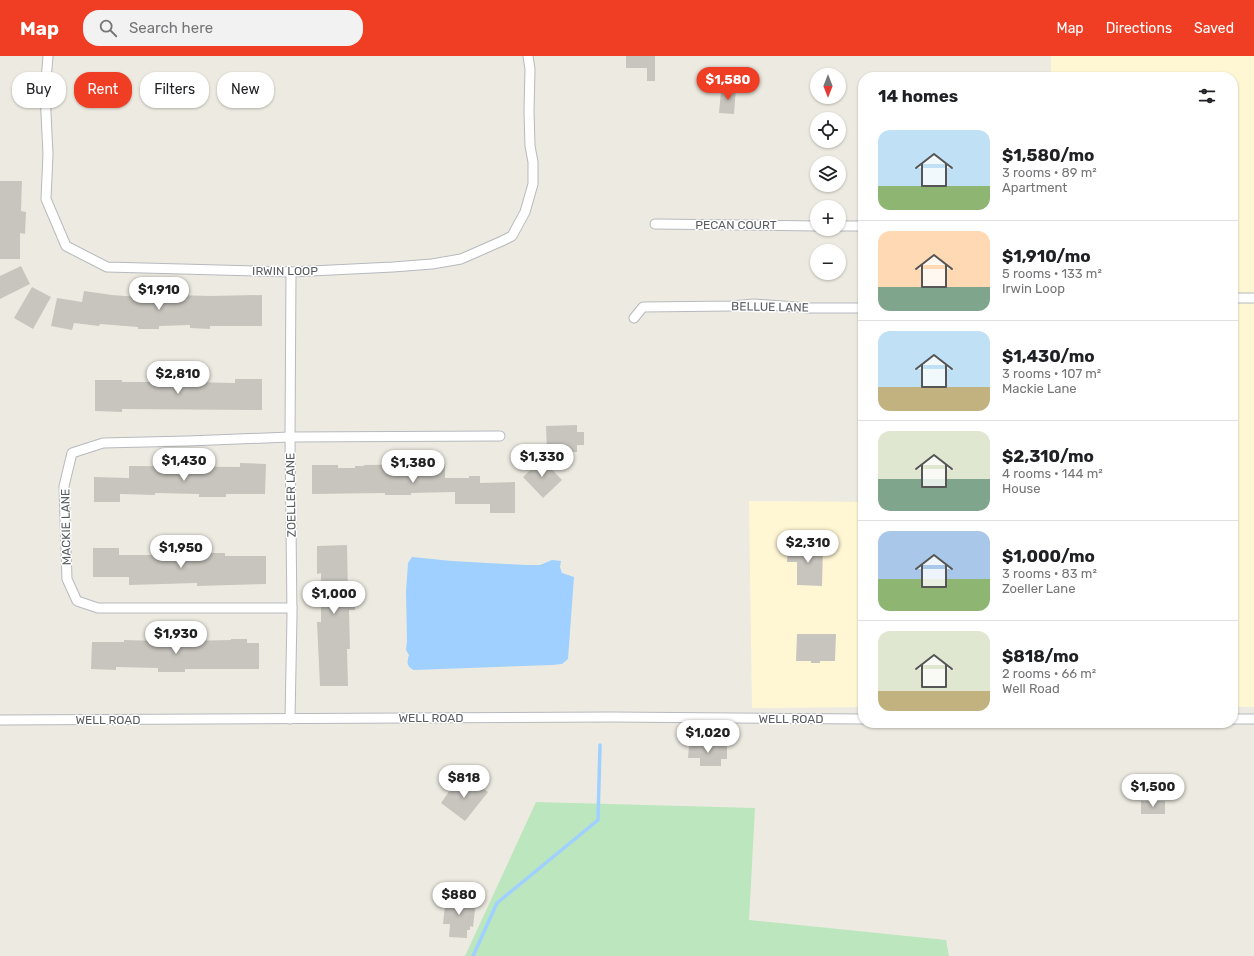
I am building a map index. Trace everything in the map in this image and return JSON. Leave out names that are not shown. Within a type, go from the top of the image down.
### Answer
[{"type":"street","name":"IRWIN LOOP","points":[[48,56],[45,92],[48,154],[46,199],[66,246],[107,267],[291,272],[432,264],[461,259],[512,236],[525,212],[533,184],[533,162],[530,146],[530,69],[528,56]]},
{"type":"street","name":"PECAN COURT","points":[[655,224],[810,226]]},
{"type":"street","points":[[846,226],[858,226]]},
{"type":"street","name":"ZOELLER LANE","points":[[290,719],[292,608],[290,437],[291,272]]},
{"type":"street","points":[[1238,298],[1254,298]]},
{"type":"street","name":"BELLUE LANE","points":[[634,318],[643,307],[754,304],[810,308],[858,308]]},
{"type":"street","points":[[290,437],[500,436]]},
{"type":"street","name":"MACKIE LANE","points":[[290,437],[103,443],[72,453],[64,486],[67,579],[77,601],[98,608],[292,608]]},
{"type":"street","name":"WELL ROAD","points":[[0,720],[612,717],[858,719]]},
{"type":"street","points":[[1238,719],[1254,719]]},
{"type":"shaded area","points":[[1051,56],[1254,56],[1254,707],[1238,707],[1238,72],[1051,72]]},
{"type":"shaded area","points":[[749,501],[858,502],[858,707],[752,708]]},
{"type":"green space","points":[[536,802],[755,808],[749,920],[946,940],[949,956],[465,956]]},
{"type":"water","points":[[412,557],[526,565],[540,565],[552,560],[561,561],[560,567],[562,573],[574,577],[568,659],[562,664],[552,665],[411,669],[408,664],[409,655],[406,650],[406,591],[408,563]]},
{"type":"building","points":[[626,56],[655,56],[655,81],[647,81],[647,68],[626,68]]},
{"type":"building","points":[[727,88],[736,88],[734,114],[719,113],[721,91],[727,91]]},
{"type":"building","points":[[0,181],[22,181],[21,211],[26,212],[25,234],[20,233],[20,259],[0,259]]},
{"type":"building","points":[[21,266],[30,284],[0,299],[0,276]]},
{"type":"building","points":[[32,287],[51,297],[33,329],[14,318]]},
{"type":"building","points":[[84,291],[138,297],[138,294],[210,296],[262,295],[262,326],[210,326],[210,329],[190,328],[190,325],[159,326],[159,329],[138,329],[138,327],[100,324],[99,326],[74,323],[72,330],[51,326],[57,298],[82,302]]},
{"type":"building","points":[[235,379],[262,379],[262,410],[122,409],[122,412],[95,411],[95,380],[122,380],[122,382],[164,382],[164,380],[191,380],[191,382],[235,383]]},
{"type":"building","points":[[577,425],[577,432],[584,432],[584,445],[577,445],[577,452],[547,452],[546,426]]},
{"type":"building","points":[[542,459],[562,480],[543,498],[523,477]]},
{"type":"building","points":[[240,463],[266,464],[265,494],[226,494],[226,497],[199,497],[199,494],[120,494],[120,502],[94,502],[94,477],[129,478],[129,466],[240,467]]},
{"type":"building","points":[[445,464],[445,478],[469,478],[469,476],[480,476],[480,483],[515,482],[515,513],[490,513],[490,504],[455,504],[455,492],[411,493],[411,495],[385,495],[385,493],[312,494],[312,465],[338,465],[338,468],[355,468],[355,466],[364,465]]},
{"type":"building","points":[[347,545],[348,591],[355,591],[355,610],[349,610],[350,649],[347,649],[348,686],[320,686],[317,622],[321,622],[321,573],[317,574],[317,546]]},
{"type":"building","points":[[788,546],[823,546],[822,586],[797,585],[797,562],[787,562]]},
{"type":"building","points":[[93,548],[119,548],[119,555],[154,555],[154,557],[197,556],[197,553],[225,553],[225,556],[266,556],[266,584],[197,586],[197,583],[129,585],[129,577],[93,577]]},
{"type":"building","points":[[797,634],[836,634],[835,661],[820,661],[820,663],[811,663],[811,661],[796,661]]},
{"type":"building","points":[[158,639],[185,639],[185,641],[247,639],[247,643],[259,643],[259,669],[185,669],[185,672],[158,672],[158,668],[116,667],[116,670],[91,669],[92,642],[124,642],[124,640],[158,641]]},
{"type":"building","points":[[689,745],[727,746],[727,759],[721,759],[721,766],[700,766],[700,758],[688,758]]},
{"type":"building","points":[[457,780],[470,789],[475,782],[488,792],[465,821],[441,803]]},
{"type":"building","points":[[1141,801],[1165,801],[1165,814],[1141,814]]},
{"type":"building","points":[[452,896],[462,897],[461,900],[476,901],[473,927],[470,926],[470,930],[467,930],[467,938],[449,937],[450,924],[443,924],[445,905],[447,900],[452,900]]},
{"type":"waterway","points":[[473,956],[497,903],[598,820],[600,745]]}]
